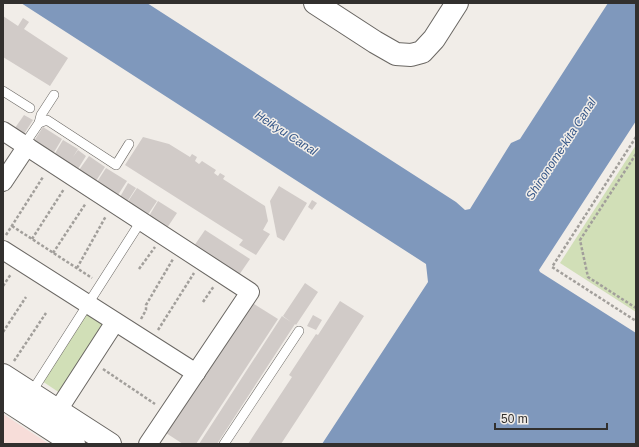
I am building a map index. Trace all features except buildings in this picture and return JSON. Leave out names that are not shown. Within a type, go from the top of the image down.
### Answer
[{"type":"street","points":[[315,3],[396,54],[411,55],[422,52],[434,39],[457,3]]},
{"type":"street","points":[[3,131],[250,292],[148,444]]},
{"type":"street","points":[[3,182],[26,146]]},
{"type":"street","points":[[3,250],[196,374]]},
{"type":"street","points":[[58,410],[116,322]]},
{"type":"street","points":[[9,387],[58,410],[110,444]]},
{"type":"street","points":[[9,387],[74,444]]},
{"type":"lane","points":[[3,91],[30,108]]},
{"type":"lane","points":[[26,146],[39,123],[41,115],[54,95]]},
{"type":"lane","points":[[39,123],[47,120],[116,165],[129,144]]},
{"type":"lane","points":[[9,387],[88,304],[141,221]]},
{"type":"lane","points":[[224,444],[299,331]]},
{"type":"path","points":[[636,137],[552,267],[636,321]]},
{"type":"path","points":[[636,154],[580,240],[588,277],[636,308]]},
{"type":"path","points":[[3,240],[52,163]]},
{"type":"path","points":[[32,239],[72,176]]},
{"type":"path","points":[[53,253],[94,190]]},
{"type":"path","points":[[77,268],[113,203]]},
{"type":"path","points":[[12,226],[101,284]]},
{"type":"path","points":[[139,269],[163,236]]},
{"type":"path","points":[[132,333],[146,310],[146,305],[180,247]]},
{"type":"path","points":[[150,344],[202,261]]},
{"type":"path","points":[[3,332],[26,297]]},
{"type":"path","points":[[9,387],[46,313]]},
{"type":"path","points":[[90,360],[169,413]]},
{"type":"shaded area","points":[[3,414],[49,444],[3,444]]},
{"type":"green space","points":[[636,145],[636,312],[560,263]]},
{"type":"green space","points":[[87,310],[109,325],[63,395],[42,381]]},
{"type":"water","points":[[21,3],[147,3],[456,202],[465,210],[470,209],[511,143],[520,139],[608,3],[636,3],[636,121],[539,270],[636,333],[636,444],[322,444],[428,282],[426,264]]},
{"type":"water label","name":"Heikyu Canal","points":[[286,133]]},
{"type":"water label","name":"Shinonome-kita Canal","points":[[561,149]]}]
